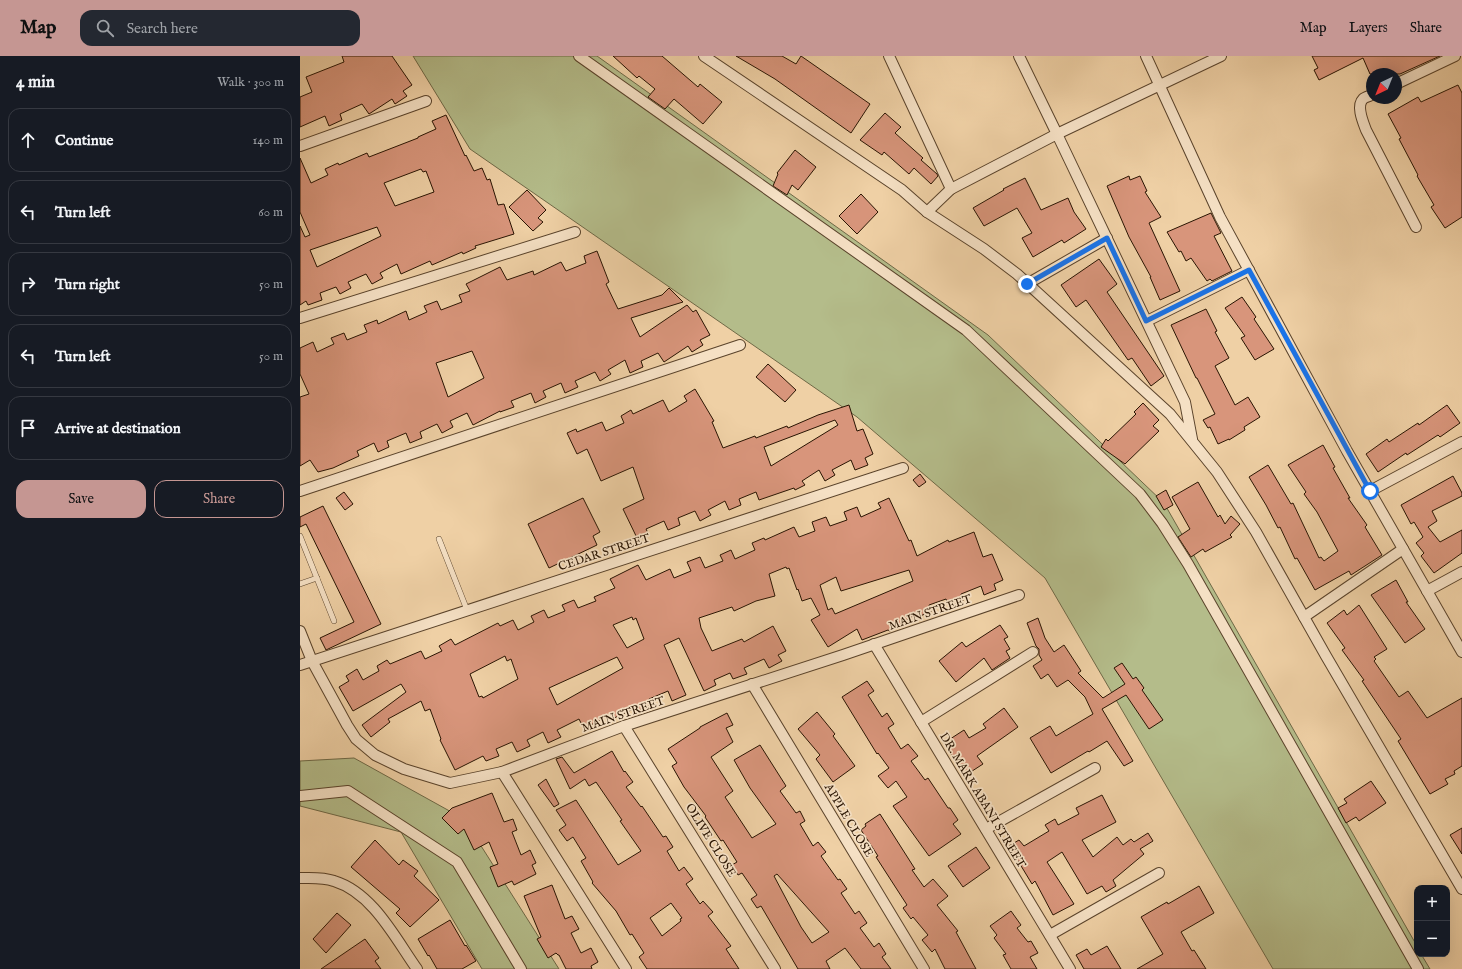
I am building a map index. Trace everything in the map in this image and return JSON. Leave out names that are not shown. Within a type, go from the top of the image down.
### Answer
[{"type":"street","points":[[579,56],[966,330],[1140,494],[1162,523],[1188,564],[1418,969]]},
{"type":"street","points":[[704,56],[902,190],[926,212],[984,249],[1027,284],[1170,414],[1217,472],[1256,532],[1462,889]]},
{"type":"street","points":[[889,56],[951,190]]},
{"type":"street","points":[[1019,56],[1186,402],[1192,442]]},
{"type":"street","points":[[1146,56],[1220,217],[1370,491],[1462,652]]},
{"type":"street","points":[[926,212],[951,190],[1057,134],[1221,56]]},
{"type":"street","points":[[1402,81],[1455,56]]},
{"type":"street","points":[[1366,98],[1363,99],[1360,105],[1361,116],[1366,130],[1416,227]]},
{"type":"street","points":[[300,146],[426,101]]},
{"type":"street","points":[[300,318],[575,232]]},
{"type":"street","points":[[1027,284],[1107,238]]},
{"type":"street","points":[[1146,321],[1249,270]]},
{"type":"street","points":[[300,491],[740,345]]},
{"type":"street","points":[[1370,491],[1462,442]]},
{"type":"street","name":"CEDAR STREET","points":[[300,665],[903,468]]},
{"type":"street","points":[[1304,617],[1403,549]]},
{"type":"street","points":[[1427,591],[1462,572]]},
{"type":"street","name":"MAIN STREET","points":[[300,631],[312,661],[347,726],[356,739],[375,755],[404,769],[450,783],[502,772],[624,726],[1019,595]]},
{"type":"street","name":"DR. MARK ABANI STREET","points":[[874,644],[1070,969]]},
{"type":"street","points":[[921,722],[1033,652]]},
{"type":"street","name":"APPLE CLOSE","points":[[752,684],[924,969]]},
{"type":"street","name":"OLIVE CLOSE","points":[[624,726],[775,969]]},
{"type":"street","points":[[986,829],[1095,768]]},
{"type":"street","points":[[502,772],[626,969]]},
{"type":"street","points":[[300,796],[348,791],[457,862],[521,969]]},
{"type":"street","points":[[1050,936],[1159,872]]},
{"type":"street","points":[[300,878],[326,879],[335,881],[356,893],[367,902],[383,920],[417,969]]},
{"type":"lane","points":[[300,536],[334,621]]},
{"type":"lane","points":[[439,539],[467,610]]},
{"type":"lane","points":[[300,584],[317,578]]},
{"type":"green space","points":[[413,56],[597,56],[988,335],[1164,503],[1414,941],[1414,957],[1423,957],[1430,969],[1273,969],[1045,578],[857,417],[470,149]]},
{"type":"green space","points":[[354,758],[464,819],[559,969],[482,969],[401,832],[300,806],[300,761]]},
{"type":"building","points":[[342,56],[392,56],[412,85],[403,91],[407,96],[395,104],[392,99],[369,114],[362,104],[340,114],[342,120],[329,126],[325,116],[300,127],[300,97],[312,92],[306,77],[344,62]]},
{"type":"building","points":[[613,56],[662,56],[698,87],[700,84],[722,102],[703,124],[674,99],[665,109],[648,97],[655,89],[639,76],[637,78]]},
{"type":"building","points":[[736,56],[782,56],[796,64],[801,56],[870,104],[851,133],[775,79]]},
{"type":"building","points":[[1312,56],[1440,56],[1402,73],[1402,68],[1367,68],[1363,58],[1319,80],[1314,70],[1318,68]]},
{"type":"building","points":[[1458,85],[1462,93],[1462,217],[1445,228],[1431,207],[1434,205],[1417,176],[1418,175],[1399,139],[1401,138],[1388,114],[1418,97],[1421,102]]},
{"type":"building","points":[[885,113],[901,127],[895,133],[923,158],[921,160],[937,174],[938,176],[931,184],[914,168],[909,174],[884,152],[882,155],[860,140]]},
{"type":"building","points":[[446,115],[465,156],[466,155],[474,171],[482,168],[487,180],[490,179],[498,205],[504,204],[514,234],[475,246],[476,248],[463,254],[462,252],[432,265],[430,261],[401,274],[397,264],[380,273],[383,278],[372,284],[366,274],[348,282],[351,288],[340,294],[336,287],[320,293],[322,300],[308,305],[306,301],[300,305],[300,226],[305,237],[310,235],[300,212],[300,158],[311,183],[328,175],[325,169],[338,163],[339,165],[367,153],[369,157],[418,138],[436,129],[432,121]],"holes":[[[421,169],[423,172],[426,171],[434,192],[395,206],[384,183]],[[377,227],[381,236],[317,267],[310,250]]]},
{"type":"building","points":[[795,150],[816,167],[798,190],[792,185],[787,195],[773,186],[778,174],[777,173]]},
{"type":"building","points":[[1129,176],[1130,180],[1140,176],[1147,191],[1145,192],[1161,217],[1149,223],[1180,291],[1160,300],[1151,277],[1129,237],[1107,186]]},
{"type":"building","points":[[1025,178],[1041,210],[1068,198],[1074,212],[1086,229],[1064,243],[1062,240],[1033,257],[1022,238],[1032,233],[1017,208],[984,226],[973,208],[1004,190],[1003,189]]},
{"type":"building","points":[[527,190],[546,210],[538,218],[543,222],[533,231],[509,207]]},
{"type":"building","points":[[861,194],[878,212],[857,234],[839,216]]},
{"type":"building","points":[[1211,213],[1221,233],[1214,236],[1232,271],[1212,281],[1210,279],[1207,281],[1191,258],[1186,261],[1181,251],[1179,252],[1167,232]]},
{"type":"building","points":[[597,251],[609,282],[606,284],[618,309],[662,295],[669,288],[683,302],[631,318],[640,337],[687,305],[693,312],[696,310],[710,335],[700,340],[703,345],[692,352],[688,346],[664,362],[658,353],[641,361],[643,367],[630,373],[625,360],[608,370],[611,374],[600,381],[595,372],[575,381],[578,387],[565,393],[561,383],[543,391],[546,397],[535,403],[531,393],[511,401],[514,407],[500,411],[473,425],[467,413],[450,421],[453,427],[442,433],[437,424],[420,432],[422,438],[410,443],[406,433],[387,441],[389,447],[378,452],[374,443],[357,451],[359,456],[333,468],[318,472],[310,460],[300,466],[300,397],[309,394],[300,374],[300,348],[313,342],[317,352],[334,344],[331,338],[344,333],[347,340],[367,332],[364,325],[377,320],[378,324],[406,311],[409,320],[427,312],[424,306],[437,301],[441,310],[462,302],[459,295],[470,291],[466,284],[500,267],[507,280],[533,271],[534,275],[561,262],[566,271],[586,263],[584,256]],"holes":[[[472,351],[484,378],[448,397],[436,363]]]},
{"type":"building","points":[[1099,259],[1117,284],[1107,292],[1164,376],[1151,386],[1132,358],[1128,360],[1086,300],[1076,307],[1061,285]]},
{"type":"building","points":[[1242,297],[1256,317],[1254,319],[1274,349],[1255,360],[1241,338],[1245,336],[1225,308]]},
{"type":"building","points":[[1206,309],[1217,331],[1215,332],[1229,358],[1215,366],[1235,405],[1248,397],[1260,417],[1244,427],[1245,430],[1229,440],[1218,444],[1210,427],[1208,428],[1203,420],[1215,414],[1171,325]]},
{"type":"building","points":[[768,364],[796,390],[785,402],[756,377]]},
{"type":"building","points":[[695,389],[714,421],[712,422],[723,448],[755,436],[756,438],[787,426],[788,428],[818,415],[849,405],[857,431],[863,429],[873,454],[865,458],[868,465],[855,470],[851,460],[832,470],[835,475],[825,481],[819,470],[802,481],[805,485],[795,490],[794,488],[759,500],[756,492],[739,499],[741,505],[729,510],[725,501],[708,510],[711,515],[700,521],[695,511],[678,518],[680,525],[668,530],[664,521],[646,529],[649,535],[638,540],[623,509],[644,499],[633,467],[601,481],[587,449],[577,454],[567,433],[576,429],[577,432],[602,422],[606,431],[624,423],[621,416],[631,410],[633,414],[663,400],[669,412],[687,401],[684,396]],"holes":[[[835,420],[838,425],[771,466],[764,447]]]},
{"type":"building","points":[[1143,403],[1159,420],[1153,426],[1159,431],[1125,464],[1101,447],[1106,439],[1108,441],[1136,414],[1134,412]]},
{"type":"building","points":[[1447,405],[1460,423],[1440,437],[1438,435],[1407,455],[1406,453],[1378,472],[1366,454],[1387,439],[1389,442],[1418,423],[1419,425]]},
{"type":"building","points":[[1323,445],[1335,467],[1333,468],[1350,498],[1348,498],[1367,525],[1365,527],[1382,555],[1351,575],[1349,571],[1315,590],[1297,558],[1295,559],[1280,527],[1278,528],[1249,477],[1268,465],[1291,504],[1293,503],[1319,558],[1321,557],[1324,561],[1338,551],[1317,512],[1304,494],[1306,492],[1288,465]]},
{"type":"building","points":[[920,474],[926,482],[919,487],[913,480]]},
{"type":"building","points":[[1453,476],[1462,493],[1462,496],[1432,511],[1437,521],[1428,527],[1440,542],[1462,530],[1462,553],[1434,573],[1421,556],[1424,553],[1416,543],[1423,537],[1414,522],[1411,524],[1401,505]]},
{"type":"building","points":[[1198,482],[1218,517],[1220,515],[1225,524],[1231,516],[1240,524],[1230,535],[1232,537],[1205,552],[1203,549],[1191,557],[1178,537],[1190,529],[1172,497]]},
{"type":"building","points":[[1166,490],[1173,505],[1164,510],[1156,496]]},
{"type":"building","points":[[344,492],[353,504],[345,510],[336,498]]},
{"type":"building","points":[[583,498],[600,532],[593,536],[597,545],[549,568],[528,524]]},
{"type":"building","points":[[889,498],[909,541],[911,540],[917,556],[948,540],[949,542],[974,532],[983,557],[992,554],[1003,580],[994,584],[996,590],[984,595],[981,586],[961,594],[963,601],[949,607],[946,599],[929,605],[931,612],[917,617],[916,614],[890,631],[888,630],[862,640],[857,629],[828,647],[811,620],[820,615],[811,598],[802,601],[789,568],[787,569],[786,567],[769,574],[775,596],[756,601],[734,611],[732,607],[699,618],[701,628],[712,651],[742,639],[744,642],[773,626],[786,651],[778,655],[782,661],[769,668],[764,659],[744,668],[747,674],[733,679],[730,673],[714,680],[716,685],[704,691],[679,638],[664,645],[686,695],[672,701],[668,691],[649,699],[651,705],[639,710],[638,707],[612,719],[610,714],[584,729],[579,719],[557,730],[561,737],[548,743],[543,732],[527,740],[530,746],[517,752],[512,742],[496,749],[499,756],[486,761],[483,756],[455,770],[440,740],[441,739],[430,709],[425,711],[421,701],[388,719],[390,722],[371,737],[362,725],[406,692],[401,684],[353,711],[339,687],[349,681],[346,676],[357,669],[363,680],[379,671],[377,666],[387,660],[390,664],[421,651],[425,659],[442,651],[439,646],[451,639],[455,645],[498,623],[500,626],[513,620],[518,630],[534,622],[531,616],[544,610],[548,618],[565,611],[562,605],[574,600],[578,608],[596,601],[594,597],[615,588],[610,579],[638,565],[646,580],[670,569],[674,578],[691,571],[687,562],[700,557],[705,568],[723,561],[720,555],[731,550],[735,559],[755,550],[752,543],[764,538],[765,540],[794,527],[799,537],[815,531],[812,522],[826,517],[830,526],[847,520],[844,512],[857,507],[861,517],[881,508],[878,503]],"holes":[[[909,570],[913,581],[835,614],[832,608],[828,610],[820,585],[836,577],[841,591]],[[632,617],[633,620],[636,618],[644,639],[627,648],[613,625]],[[505,656],[507,661],[511,659],[518,679],[483,698],[482,696],[479,697],[470,674]],[[617,657],[623,668],[557,705],[549,688]]]},
{"type":"building","points":[[323,506],[381,624],[326,650],[320,638],[354,622],[306,524],[300,527],[300,517]]},
{"type":"building","points":[[1396,580],[1408,602],[1406,602],[1425,629],[1405,643],[1371,595]]},
{"type":"building","points":[[1359,605],[1387,649],[1374,657],[1376,659],[1374,661],[1399,697],[1408,691],[1427,718],[1462,698],[1462,766],[1454,771],[1455,774],[1445,779],[1448,784],[1430,794],[1398,741],[1401,739],[1362,681],[1364,680],[1342,650],[1345,648],[1327,623],[1344,610],[1347,615]]},
{"type":"building","points":[[1038,618],[1045,638],[1054,652],[1064,645],[1081,671],[1078,673],[1103,698],[1125,684],[1114,668],[1122,663],[1133,679],[1136,677],[1144,688],[1142,690],[1163,720],[1149,729],[1126,695],[1102,709],[1133,761],[1124,766],[1107,741],[1051,773],[1030,738],[1050,726],[1056,736],[1093,714],[1085,697],[1068,680],[1057,687],[1048,674],[1041,679],[1033,666],[1042,660],[1039,655],[1039,649],[1036,646],[1027,623]]},
{"type":"building","points":[[1000,625],[1008,637],[1004,639],[1010,649],[1006,651],[1010,658],[992,670],[984,658],[956,682],[939,661],[962,642],[966,647]]},
{"type":"building","points":[[867,681],[874,691],[868,695],[882,717],[887,713],[894,724],[888,728],[901,749],[908,744],[918,756],[911,761],[925,780],[928,778],[958,820],[953,824],[961,834],[929,856],[893,806],[907,797],[896,781],[888,788],[878,776],[889,768],[878,753],[877,754],[842,697]]},
{"type":"building","points":[[1004,708],[1018,727],[977,756],[983,764],[966,775],[960,766],[959,767],[944,743],[964,730],[969,738],[986,728],[983,724]]},
{"type":"building","points":[[817,712],[835,734],[833,736],[855,766],[833,782],[816,759],[820,755],[798,729]]},
{"type":"building","points":[[727,713],[733,725],[726,728],[733,742],[711,757],[733,791],[725,797],[752,838],[776,824],[750,788],[734,760],[760,745],[786,786],[780,791],[796,813],[800,811],[805,821],[800,824],[813,846],[818,842],[826,852],[821,856],[838,880],[840,879],[847,889],[841,893],[855,914],[859,911],[867,923],[860,928],[874,947],[879,943],[886,954],[882,957],[891,969],[861,969],[845,948],[826,961],[830,969],[798,969],[761,906],[757,908],[751,899],[757,895],[742,873],[738,875],[732,865],[737,862],[723,840],[721,841],[705,817],[706,816],[684,787],[672,766],[677,763],[668,749],[700,727]],"holes":[[[777,874],[829,932],[812,943],[801,927],[774,876]]]},
{"type":"building","points":[[612,751],[624,772],[625,771],[633,782],[626,787],[641,807],[642,806],[663,837],[666,836],[673,847],[667,851],[679,871],[684,867],[693,879],[686,884],[700,904],[703,901],[713,912],[708,916],[731,946],[726,949],[739,969],[647,969],[639,957],[644,953],[632,934],[630,935],[616,911],[592,883],[593,882],[581,861],[586,858],[573,837],[567,841],[559,830],[566,825],[556,810],[576,800],[618,865],[641,851],[620,821],[622,820],[596,782],[589,786],[585,779],[570,789],[556,759],[562,757],[574,773]],"holes":[[[671,903],[682,918],[680,919],[681,921],[662,936],[650,918]]]},
{"type":"building","points":[[546,779],[559,804],[554,807],[538,785]]},
{"type":"building","points":[[1371,781],[1386,803],[1359,821],[1356,817],[1346,823],[1338,808],[1347,803],[1344,799]]},
{"type":"building","points":[[492,793],[504,822],[513,819],[517,830],[512,832],[521,855],[530,850],[536,863],[532,865],[536,874],[514,885],[512,881],[498,887],[490,867],[498,864],[489,842],[474,850],[464,829],[458,834],[442,818],[452,808]]},
{"type":"building","points":[[1102,795],[1116,822],[1082,840],[1093,857],[1117,837],[1123,845],[1131,839],[1134,842],[1148,833],[1153,841],[1140,849],[1144,854],[1113,880],[1116,886],[1106,892],[1102,886],[1087,894],[1062,852],[1047,862],[1074,904],[1053,915],[1035,881],[1032,884],[1009,846],[1019,840],[1024,846],[1049,831],[1045,825],[1055,819],[1058,825],[1079,814],[1076,808]]},
{"type":"building","points":[[880,814],[915,869],[912,870],[924,887],[933,879],[948,896],[937,905],[958,931],[956,932],[976,969],[945,969],[935,949],[932,952],[922,940],[928,935],[913,917],[911,919],[903,908],[907,905],[876,857],[878,856],[861,830],[866,826],[865,824]]},
{"type":"building","points":[[1462,828],[1462,854],[1450,835]]},
{"type":"building","points":[[375,840],[399,865],[403,860],[418,871],[414,876],[439,900],[410,927],[396,913],[400,909],[351,867]]},
{"type":"building","points":[[976,847],[990,868],[963,887],[948,866]]},
{"type":"building","points":[[552,885],[565,919],[572,916],[579,929],[571,933],[581,953],[591,948],[598,962],[591,966],[592,969],[566,969],[559,955],[556,953],[548,958],[537,939],[541,937],[524,896]]},
{"type":"building","points":[[1199,886],[1214,913],[1181,932],[1192,951],[1194,950],[1206,969],[1137,969],[1163,954],[1141,917],[1167,902],[1168,904]]},
{"type":"building","points":[[1011,911],[1021,925],[1017,928],[1028,942],[1031,941],[1038,953],[1030,957],[1037,969],[1011,969],[1003,955],[1006,954],[994,938],[997,935],[990,926]]},
{"type":"building","points":[[337,913],[351,925],[326,953],[313,939]]},
{"type":"building","points":[[450,920],[465,946],[466,945],[476,961],[462,969],[437,969],[418,939]]},
{"type":"building","points":[[365,939],[379,958],[375,961],[381,969],[321,969]]},
{"type":"building","points":[[1107,946],[1121,969],[1084,969],[1076,955],[1087,949],[1091,955]]},
{"type":"route","points":[[1027,284],[1107,238],[1146,321],[1249,270],[1346,451],[1370,491]]}]
